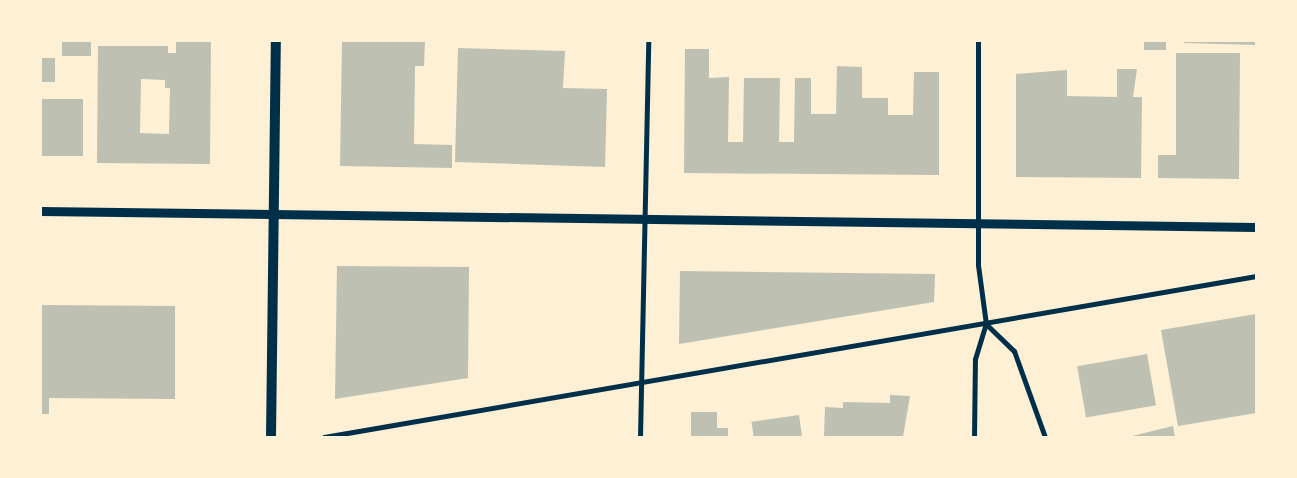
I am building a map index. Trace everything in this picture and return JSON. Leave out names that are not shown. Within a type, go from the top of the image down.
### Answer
[{"type":"main road","points":[[271,437],[276,41]]},
{"type":"street","points":[[640,437],[648,41]]},
{"type":"street","points":[[974,437],[975,359],[986,324],[980,278],[977,223],[978,41]]},
{"type":"street","points":[[41,211],[1256,227]]},
{"type":"street","points":[[324,437],[1256,276]]},
{"type":"street","points":[[986,324],[1014,351],[1045,437]]},
{"type":"building","points":[[62,41],[91,41],[91,56],[62,56]]},
{"type":"building","points":[[176,41],[211,41],[210,164],[97,163],[98,46],[168,46],[168,53],[176,53]],"holes":[[[141,79],[165,80],[165,88],[170,88],[169,134],[140,133]]]},
{"type":"building","points":[[342,41],[425,41],[424,66],[415,66],[414,144],[452,145],[452,168],[340,166]]},
{"type":"building","points":[[1144,41],[1166,41],[1166,50],[1144,50]]},
{"type":"building","points":[[1184,41],[1256,41],[1256,45],[1184,43]]},
{"type":"building","points":[[458,48],[565,51],[563,88],[607,89],[605,167],[455,162]]},
{"type":"building","points":[[685,49],[709,49],[709,78],[729,77],[728,142],[743,142],[744,78],[780,78],[779,142],[794,142],[795,78],[811,78],[811,114],[836,114],[837,66],[862,67],[862,98],[888,98],[888,115],[913,115],[914,72],[939,72],[939,175],[684,173]]},
{"type":"building","points":[[1176,53],[1240,53],[1239,179],[1158,178],[1158,155],[1176,155]]},
{"type":"building","points":[[41,58],[55,58],[55,82],[41,82]]},
{"type":"building","points":[[1117,69],[1137,69],[1133,97],[1142,97],[1141,178],[1016,177],[1016,74],[1067,70],[1067,96],[1117,97]]},
{"type":"building","points":[[41,99],[83,99],[83,156],[41,156]]},
{"type":"building","points":[[337,266],[469,267],[468,378],[335,399]]},
{"type":"building","points":[[680,271],[935,274],[934,302],[679,344]]},
{"type":"building","points":[[41,305],[175,306],[175,399],[49,398],[49,414],[41,414]]},
{"type":"building","points":[[1256,314],[1256,413],[1178,426],[1161,330]]},
{"type":"building","points":[[1147,354],[1156,405],[1086,418],[1077,366]]},
{"type":"building","points":[[890,395],[910,396],[903,437],[824,437],[825,407],[843,408],[843,402],[890,403]]},
{"type":"building","points":[[691,412],[717,412],[717,428],[728,428],[728,437],[691,437]]},
{"type":"building","points":[[799,415],[802,437],[754,437],[751,422]]},
{"type":"building","points":[[1173,426],[1175,437],[1132,437],[1132,436]]}]
